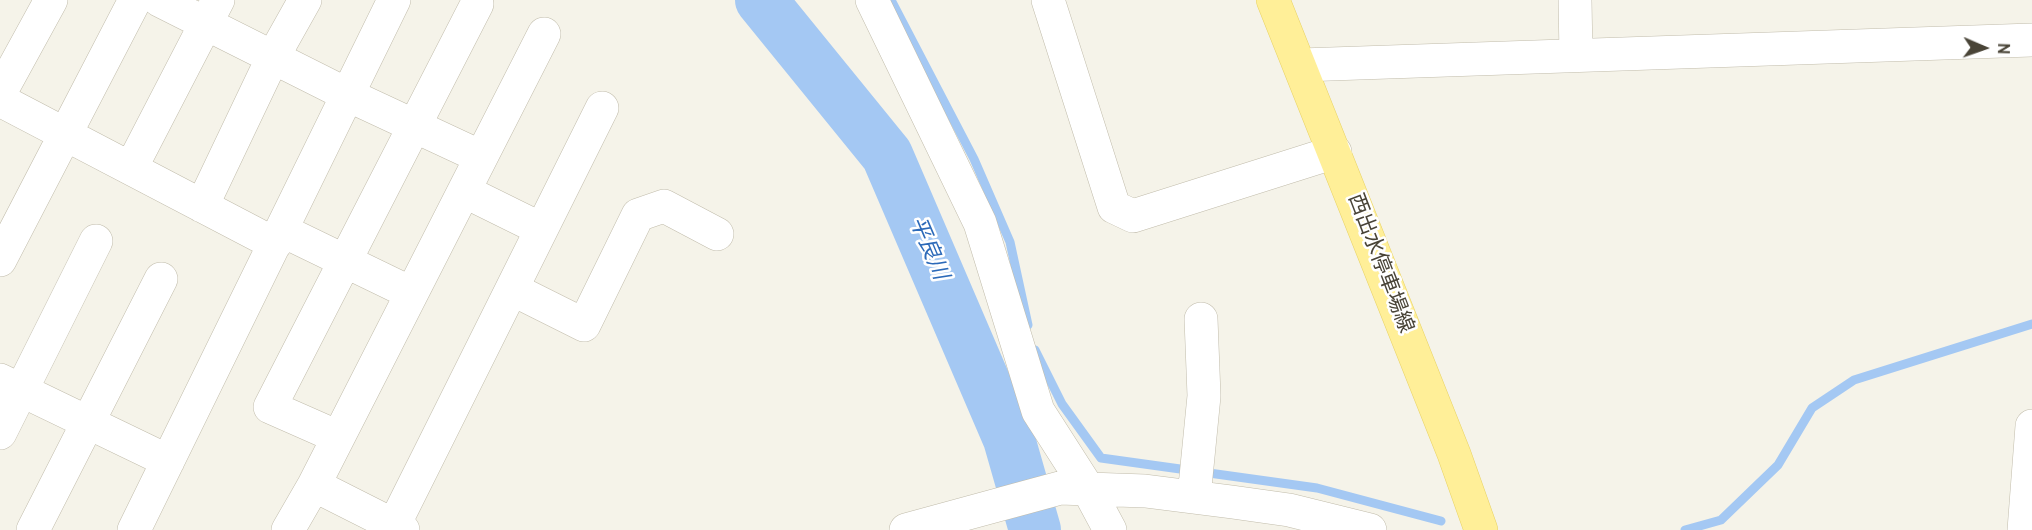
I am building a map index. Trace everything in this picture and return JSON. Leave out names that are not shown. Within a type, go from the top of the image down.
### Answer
[{"type":"main road","name":"西出水停車場線","points":[[1273,0],[1301,65],[1481,530]]},
{"type":"street","points":[[0,93],[51,0]]},
{"type":"street","points":[[0,260],[135,0]]},
{"type":"street","points":[[159,0],[212,12],[273,57],[481,157]]},
{"type":"street","points":[[202,206],[273,57],[305,0]]},
{"type":"street","points":[[134,530],[394,0]]},
{"type":"street","points":[[872,0],[980,223],[1038,411],[1074,488],[1110,530]]},
{"type":"street","points":[[1048,0],[1114,207],[1133,216],[1335,152]]},
{"type":"street","points":[[1575,0],[1576,55]]},
{"type":"street","points":[[338,437],[270,407],[477,4]]},
{"type":"street","points":[[131,168],[212,12]]},
{"type":"street","points":[[288,530],[314,485],[544,34]]},
{"type":"street","points":[[1301,65],[2032,40]]},
{"type":"street","points":[[0,100],[202,206],[345,261],[411,293]]},
{"type":"street","points":[[314,485],[399,528],[541,229],[602,108]]},
{"type":"street","points":[[464,191],[541,229]]},
{"type":"street","points":[[512,289],[584,325],[639,215],[664,206],[717,234]]},
{"type":"street","points":[[0,433],[11,385],[96,241]]},
{"type":"street","points":[[33,530],[161,279]]},
{"type":"street","points":[[1194,494],[1204,396],[1201,319]]},
{"type":"street","points":[[11,385],[168,461]]},
{"type":"street","points":[[2024,530],[2032,426]]},
{"type":"street","points":[[918,526],[1074,488],[1194,494],[1289,510],[1370,530]]},
{"type":"waterway","name":"平良川","points":[[761,0],[887,155],[1009,439],[1035,530]]},
{"type":"waterway","points":[[891,0],[974,159],[1010,242],[1028,325]]},
{"type":"waterway","points":[[1685,530],[1721,520],[1778,465],[1812,408],[1854,380],[2032,324]]},
{"type":"waterway","points":[[1035,350],[1062,404],[1101,458],[1317,488],[1441,521]]}]
